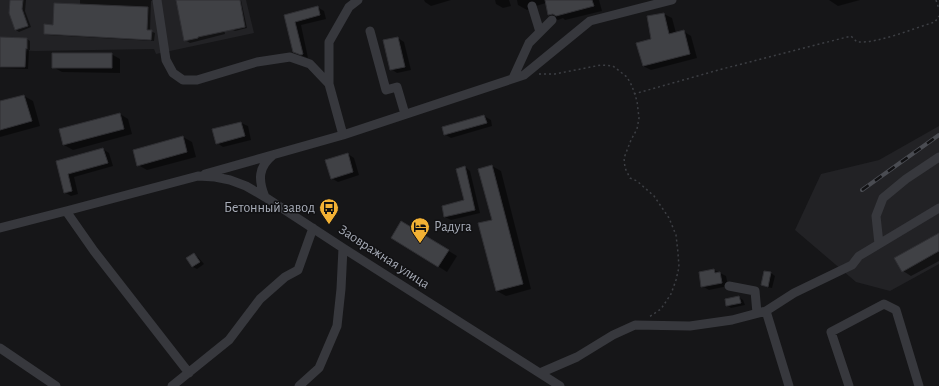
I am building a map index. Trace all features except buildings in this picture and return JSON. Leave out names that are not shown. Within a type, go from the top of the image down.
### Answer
[{"type":"street","points":[[157,0],[166,60],[173,73],[183,80],[197,80],[257,62],[290,57],[310,64],[329,84]]},
{"type":"street","points":[[343,135],[329,84],[329,42],[349,7],[358,0]]},
{"type":"street","points":[[198,176],[343,135],[524,75],[590,21],[672,0]]},
{"type":"street","points":[[532,6],[540,32]]},
{"type":"street","points":[[513,78],[530,43],[552,20]]},
{"type":"street","points":[[370,31],[386,90],[397,87],[405,114]]},
{"type":"street","points":[[265,197],[261,187],[260,178],[262,168],[267,160],[274,154]]},
{"type":"street","points":[[879,244],[876,216],[884,198],[906,180],[939,157]]},
{"type":"street","name":"Заовражная улица","points":[[0,228],[66,212],[198,176],[230,180],[246,186],[265,197],[560,386]]},
{"type":"street","points":[[540,373],[577,356],[613,335],[635,325],[690,326],[732,320],[762,312],[794,293],[852,265],[859,256],[939,208]]},
{"type":"street","points":[[66,212],[94,251],[188,373]]},
{"type":"street","points":[[172,386],[229,340],[260,299],[286,277],[298,270],[313,228]]},
{"type":"street","points":[[299,386],[319,368],[337,326],[343,248]]},
{"type":"street","points":[[729,286],[755,291],[788,386]]},
{"type":"street","points":[[849,386],[831,332],[884,304],[896,310],[919,386]]},
{"type":"street","points":[[0,348],[56,386]]},
{"type":"path","points":[[936,0],[939,9]]},
{"type":"path","points":[[634,94],[722,68],[851,36],[857,42],[884,38],[935,22],[939,16]]},
{"type":"path","points":[[540,74],[555,74],[601,65],[613,66],[627,76],[632,86],[637,100],[639,118],[637,129],[624,158],[625,168],[630,178],[637,181],[654,196],[669,218],[676,235],[679,267],[671,294],[661,309],[648,317]]},
{"type":"shaded area","points":[[0,0],[246,0],[254,33],[156,54],[154,49],[35,51],[0,49]]},
{"type":"shaded area","points":[[939,126],[939,264],[890,291],[856,282],[795,230],[821,174],[879,160]]},
{"type":"railway","points":[[862,190],[939,135]]},
{"type":"place","name":"Бетонный завод","points":[[329,225]]},
{"type":"place","name":"Радуга","points":[[420,244]]}]
